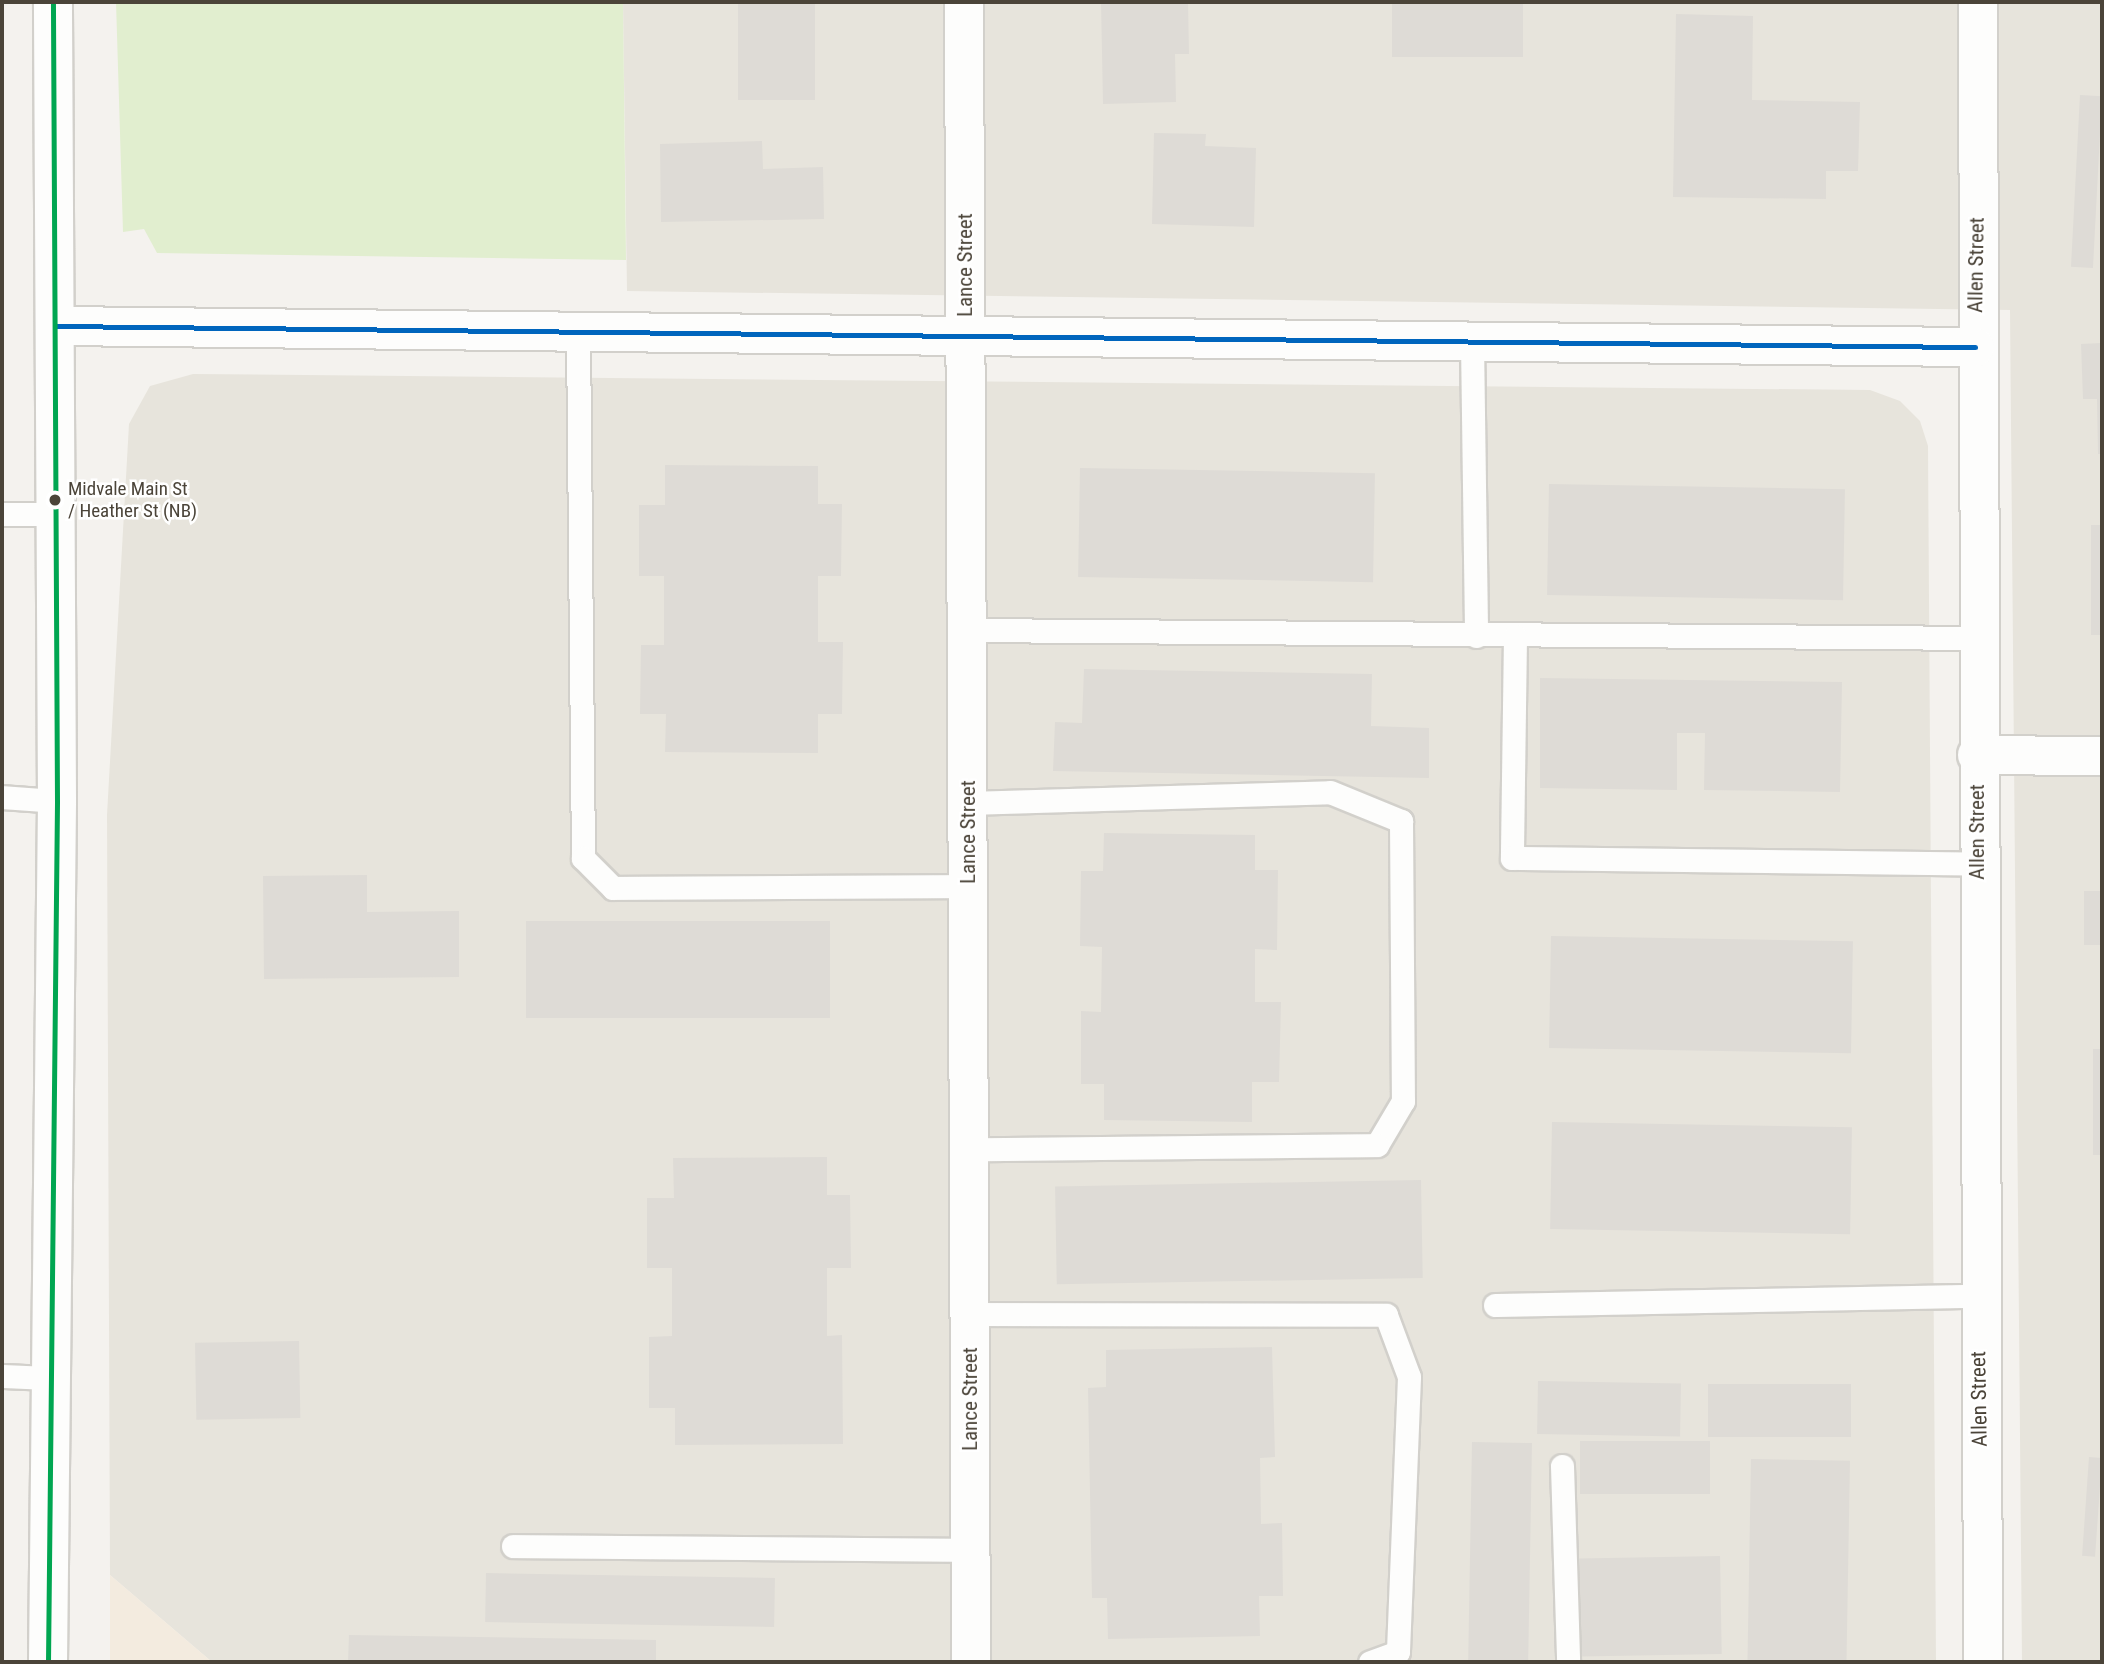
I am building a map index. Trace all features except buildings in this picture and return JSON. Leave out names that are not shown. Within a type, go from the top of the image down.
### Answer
[{"type":"street","points":[[48,1662],[48,1378],[57,802],[57,326],[53,2]]},
{"type":"street","name":"Lance Street","points":[[964,2],[971,1662]]},
{"type":"street","name":"Allen Street","points":[[1978,2],[1975,347],[1978,1296],[1983,1662]]},
{"type":"street","points":[[57,326],[1975,347]]},
{"type":"street","points":[[1977,755],[2102,756]]},
{"type":"lane","points":[[578,332],[583,858],[613,888],[968,886]]},
{"type":"lane","points":[[1472,342],[1476,636]]},
{"type":"lane","points":[[2,514],[56,514]]},
{"type":"lane","points":[[967,631],[1976,638]]},
{"type":"lane","points":[[1515,636],[1512,858],[1978,864]]},
{"type":"lane","points":[[968,803],[1330,792],[1401,821],[1404,1101],[1377,1146],[970,1149]]},
{"type":"lane","points":[[2,797],[57,802]]},
{"type":"lane","points":[[1494,1305],[1978,1296]]},
{"type":"lane","points":[[970,1314],[1386,1315],[1409,1377],[1398,1652],[1370,1662]]},
{"type":"lane","points":[[2,1376],[48,1378]]},
{"type":"lane","points":[[1562,1466],[1568,1662]]},
{"type":"lane","points":[[513,1546],[971,1550]]},
{"type":"shaded area","points":[[623,2],[2102,2],[2102,1662],[2022,1662],[2010,310],[627,291]]},
{"type":"shaded area","points":[[193,374],[1870,390],[1900,401],[1920,421],[1928,446],[1936,1662],[212,1662],[110,1575],[107,815],[129,424],[150,386]]},
{"type":"shaded area","points":[[110,1575],[212,1662],[110,1662]]},
{"type":"green space","points":[[116,2],[623,2],[626,260],[157,253],[144,229],[123,232]]},
{"type":"transit line","points":[[48,1662],[57,801],[53,2]]},
{"type":"transit line","points":[[57,326],[1975,347]]},
{"type":"place","name":"Midvale Main St / Heather St (NB)","points":[[55,500]]}]
